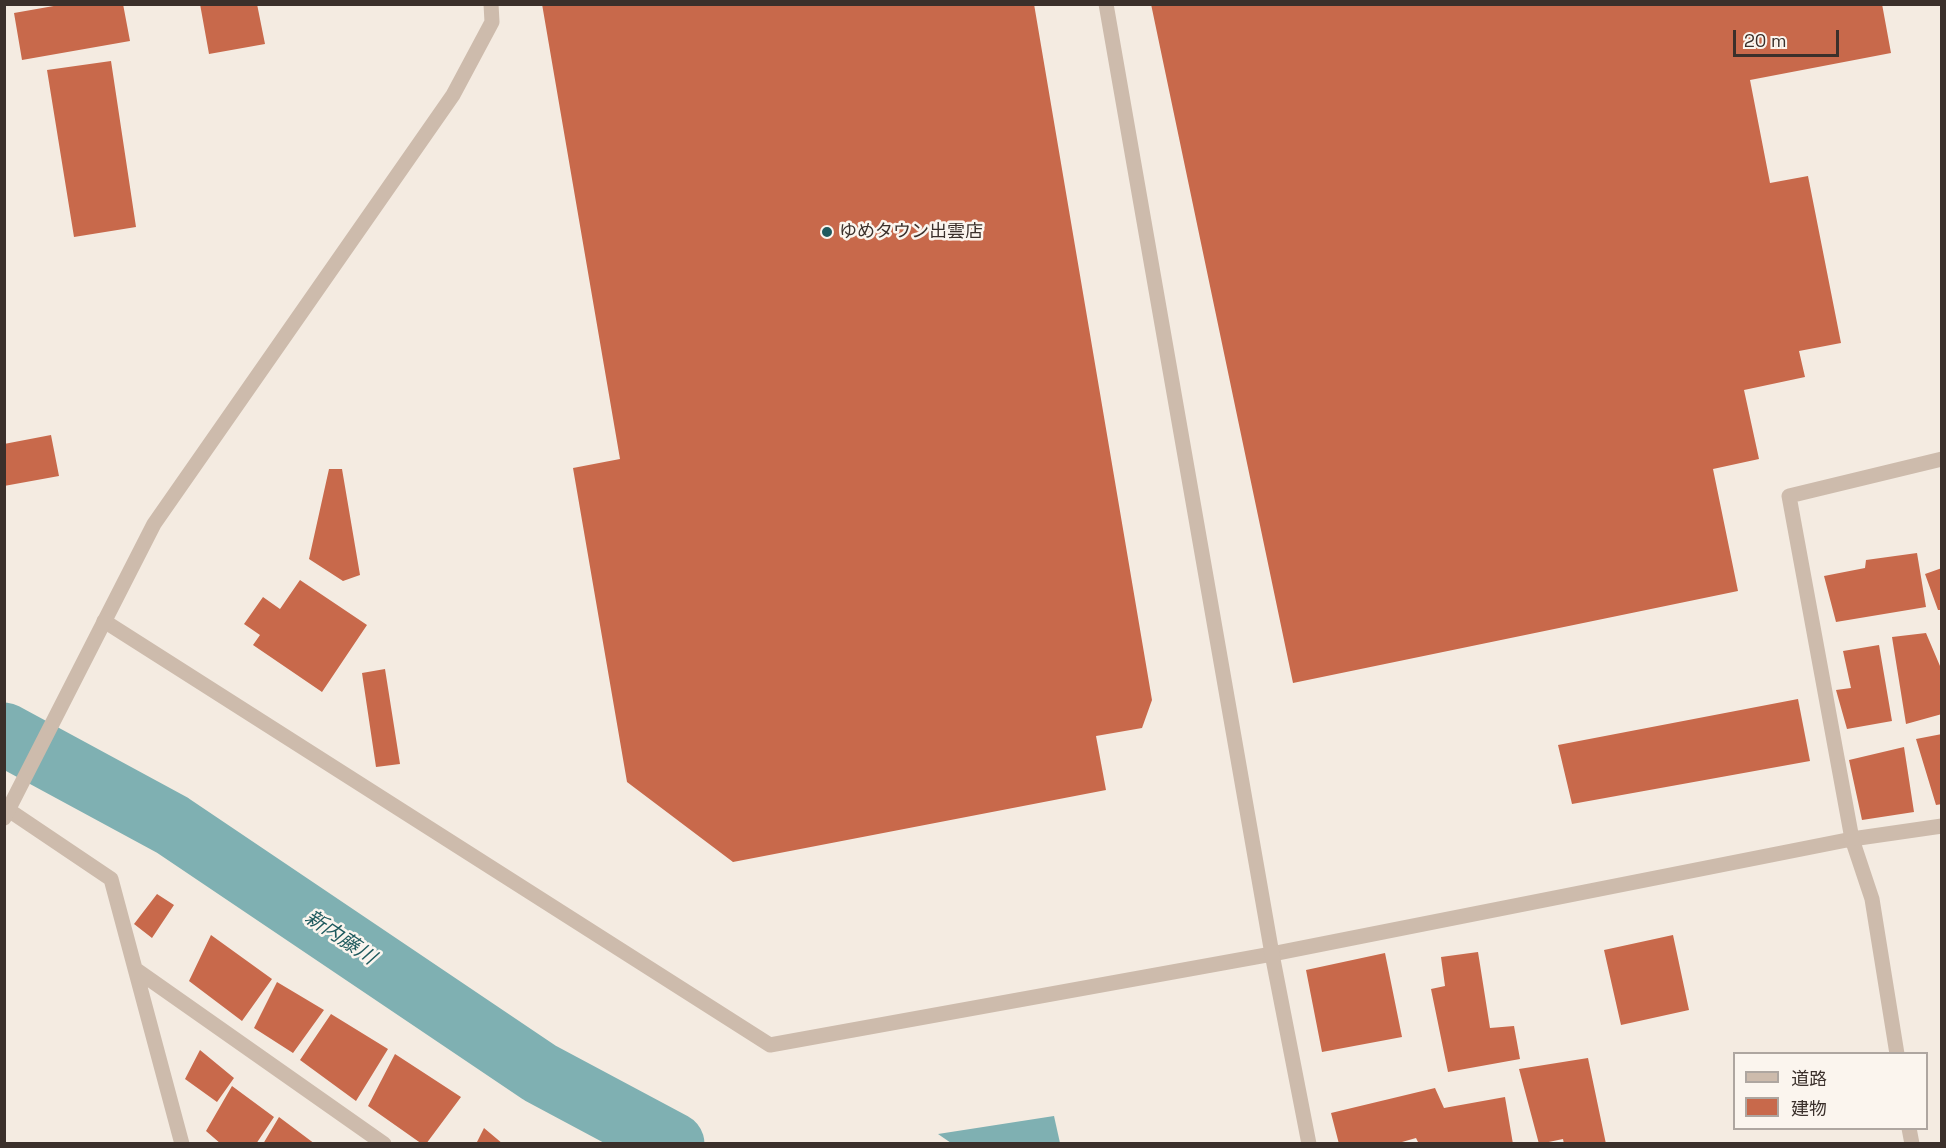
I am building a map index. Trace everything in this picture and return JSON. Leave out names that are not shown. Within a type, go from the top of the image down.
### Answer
[{"type":"street","points":[[182,1143],[111,879],[6,811],[154,524],[453,95],[492,22],[491,4]]},
{"type":"street","points":[[1106,4],[1272,954],[1309,1143]]},
{"type":"street","points":[[1897,1052],[1872,899],[1852,840],[1789,496],[1941,459]]},
{"type":"street","points":[[104,621],[770,1045],[1272,954],[1852,840],[1941,826]]},
{"type":"street","points":[[135,969],[384,1143]]},
{"type":"water","points":[[1054,1116],[1060,1143],[951,1143],[938,1134]]},
{"type":"building","points":[[65,4],[123,4],[130,41],[22,60],[14,13]]},
{"type":"building","points":[[200,4],[257,4],[265,44],[209,54]]},
{"type":"building","name":"ゆめタウン出雲店","points":[[542,4],[1034,4],[1152,700],[1142,728],[1096,736],[1106,790],[733,862],[627,782],[573,468],[620,459]]},
{"type":"building","points":[[1151,4],[1882,4],[1891,53],[1750,80],[1770,183],[1808,176],[1841,343],[1799,351],[1805,377],[1744,390],[1759,459],[1713,469],[1738,591],[1293,683]]},
{"type":"building","points":[[111,61],[136,227],[74,237],[47,70]]},
{"type":"building","points":[[51,435],[59,476],[4,486],[4,444]]},
{"type":"building","points":[[329,469],[342,469],[360,575],[343,581],[309,559]]},
{"type":"building","points":[[1917,553],[1926,607],[1836,622],[1824,576],[1865,568],[1866,560]]},
{"type":"building","points":[[1942,568],[1942,610],[1938,610],[1925,574]]},
{"type":"building","points":[[300,580],[367,625],[322,692],[253,645],[260,635],[244,624],[263,597],[280,609]]},
{"type":"building","points":[[1926,633],[1942,666],[1942,714],[1906,724],[1892,637]]},
{"type":"building","points":[[1879,645],[1892,721],[1847,729],[1836,690],[1851,688],[1843,651]]},
{"type":"building","points":[[385,669],[400,764],[376,767],[362,673]]},
{"type":"building","points":[[1798,699],[1810,761],[1572,804],[1558,745]]},
{"type":"building","points":[[1942,734],[1942,804],[1936,805],[1916,739]]},
{"type":"building","points":[[1904,747],[1914,812],[1862,820],[1849,760]]},
{"type":"building","points":[[157,894],[174,905],[152,938],[134,924]]},
{"type":"building","points":[[211,935],[272,979],[242,1021],[189,981]]},
{"type":"building","points":[[1673,935],[1689,1010],[1621,1025],[1604,950]]},
{"type":"building","points":[[1478,952],[1490,1028],[1514,1026],[1520,1059],[1448,1072],[1431,989],[1445,986],[1441,957]]},
{"type":"building","points":[[1385,953],[1402,1037],[1322,1052],[1306,970]]},
{"type":"building","points":[[277,982],[324,1010],[293,1053],[254,1028]]},
{"type":"building","points":[[331,1014],[388,1049],[356,1101],[300,1060]]},
{"type":"building","points":[[200,1050],[234,1078],[217,1102],[185,1079]]},
{"type":"building","points":[[395,1054],[461,1097],[426,1144],[422,1144],[368,1106]]},
{"type":"building","points":[[1588,1058],[1606,1144],[1564,1144],[1563,1139],[1539,1144],[1519,1069]]},
{"type":"building","points":[[232,1086],[274,1117],[256,1144],[221,1144],[206,1131]]},
{"type":"building","points":[[1435,1088],[1444,1108],[1505,1097],[1513,1144],[1419,1144],[1416,1138],[1395,1144],[1339,1144],[1331,1113]]},
{"type":"building","points":[[279,1117],[315,1144],[263,1144]]},
{"type":"building","points":[[484,1128],[503,1144],[476,1144]]},
{"type":"waterway","name":"新内藤川","points":[[4,734],[172,825],[540,1073],[673,1144]]},
{"type":"place","name":"ゆめタウン出雲店","points":[[827,232]]}]
